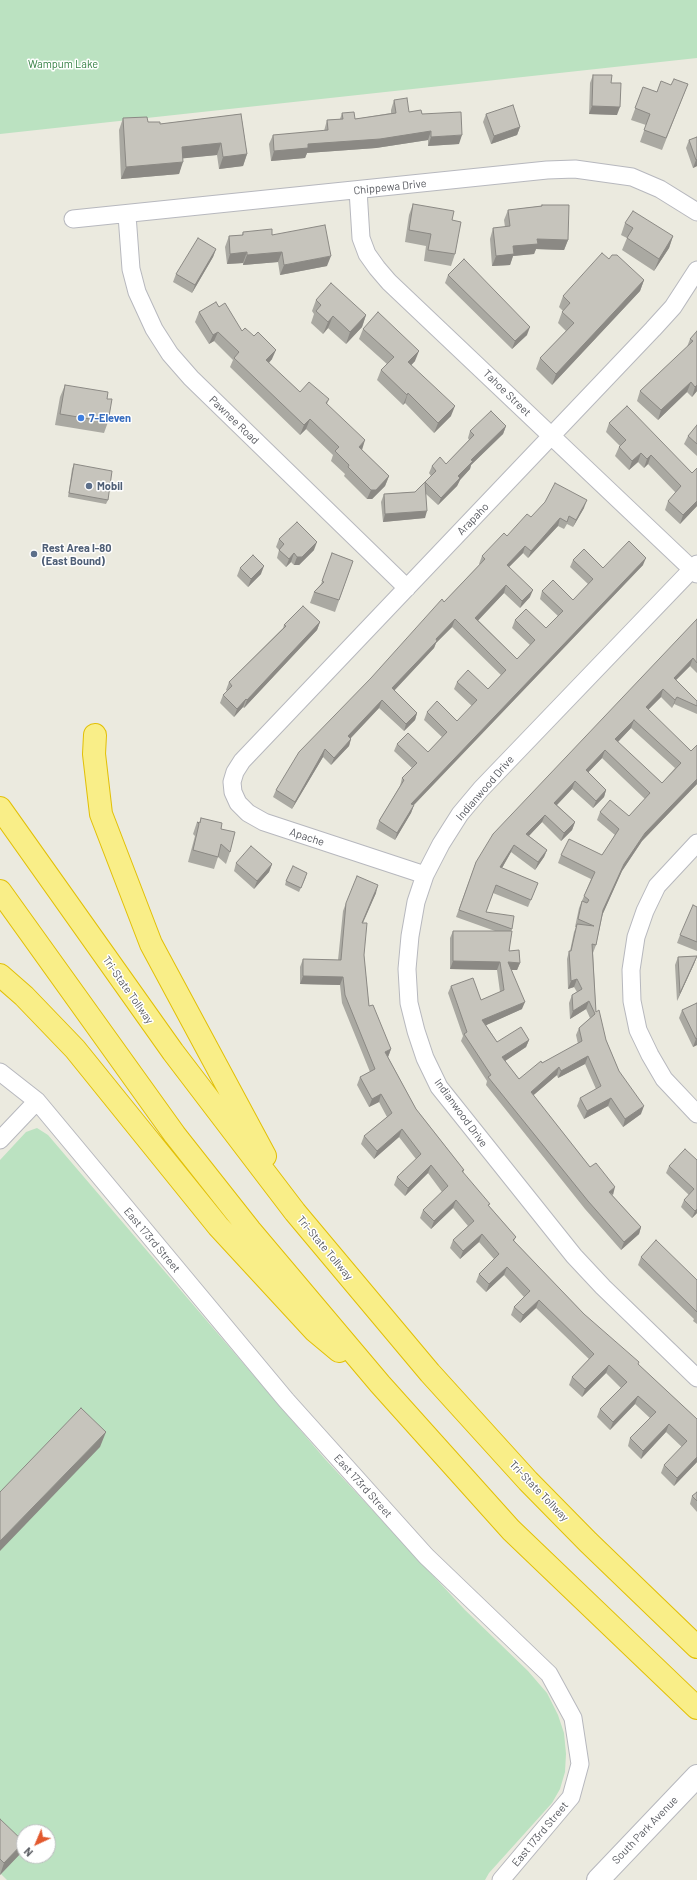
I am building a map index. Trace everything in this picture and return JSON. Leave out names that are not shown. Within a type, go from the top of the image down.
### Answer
[{"type":"highway","points":[[94,735],[94,754],[101,814],[151,944],[295,1212]]},
{"type":"highway","name":"Tri-State Tollway","points":[[0,808],[172,1052],[295,1212],[430,1374],[528,1481],[588,1542],[697,1647]]},
{"type":"highway","points":[[0,891],[175,1135],[250,1230],[380,1384],[511,1530],[697,1708]]},
{"type":"highway","points":[[0,975],[40,1012],[76,1049],[218,1226],[315,1331],[380,1384]]},
{"type":"street","name":"Chippewa Drive","points":[[73,219],[126,215],[546,170],[575,169],[632,177],[660,189],[697,212]]},
{"type":"street","name":"Tahoe Street","points":[[358,190],[361,238],[367,254],[377,268],[552,437],[695,569]]},
{"type":"street","name":"Pawnee Road","points":[[126,215],[131,269],[137,292],[154,329],[170,354],[191,378],[407,588]]},
{"type":"street","name":"Arapaho","points":[[242,761],[552,437],[673,307],[697,270]]},
{"type":"street","name":"Indianwood Drive","points":[[695,569],[481,789],[460,814],[441,844],[425,875],[416,902],[410,936],[407,970],[410,1003],[416,1031],[425,1058],[439,1087],[574,1256],[603,1287],[697,1378]]},
{"type":"street","name":"Apache","points":[[242,761],[235,772],[232,782],[233,792],[238,803],[248,813],[264,822],[286,830],[425,875]]},
{"type":"street","points":[[697,843],[657,886],[645,911],[636,937],[631,970],[632,1001],[638,1030],[650,1056],[664,1079],[697,1114]]},
{"type":"street","name":"East 173rd Street","points":[[0,1072],[37,1100],[286,1400],[426,1556],[549,1674],[573,1718],[580,1764],[571,1797],[501,1880]]},
{"type":"street","points":[[0,1140],[37,1100]]},
{"type":"street","name":"South Park Avenue","points":[[598,1880],[695,1778]]},
{"type":"green space","name":"Wampum Lake","points":[[0,0],[697,0],[697,58],[0,134]]},
{"type":"green space","points":[[37,1128],[48,1135],[325,1459],[465,1610],[528,1671],[547,1693],[558,1715],[564,1733],[566,1754],[565,1772],[560,1789],[552,1803],[489,1873],[485,1880],[7,1880],[0,1873],[0,1160],[26,1132]]},
{"type":"building","points":[[593,75],[612,75],[611,83],[621,83],[620,107],[592,106]]},
{"type":"building","points":[[674,79],[688,84],[666,138],[644,130],[650,114],[635,108],[643,87],[657,92],[661,81],[671,85]]},
{"type":"building","points":[[407,98],[409,112],[421,110],[422,114],[461,112],[462,135],[431,137],[431,131],[380,139],[308,144],[308,148],[274,151],[273,135],[328,130],[327,120],[343,119],[342,113],[354,112],[355,119],[396,113],[394,100]]},
{"type":"building","points":[[513,105],[520,127],[494,136],[486,114]]},
{"type":"building","points":[[241,114],[247,154],[223,157],[221,143],[182,147],[183,162],[126,167],[123,118],[147,117],[148,122],[160,122],[160,124]]},
{"type":"building","points":[[697,137],[697,159],[696,160],[689,140]]},
{"type":"building","points":[[413,204],[454,211],[452,220],[461,222],[455,254],[428,250],[431,234],[409,230]]},
{"type":"building","points":[[542,205],[569,205],[568,240],[537,239],[538,244],[513,246],[514,254],[496,256],[493,228],[510,226],[508,210]]},
{"type":"building","points":[[633,211],[673,236],[659,259],[627,238],[633,228],[625,223]]},
{"type":"building","points":[[325,225],[331,256],[284,265],[282,252],[247,255],[247,252],[230,254],[229,236],[243,235],[243,232],[272,229],[272,235]]},
{"type":"building","points":[[198,238],[216,249],[195,285],[176,274]]},
{"type":"building","points":[[602,253],[609,259],[612,255],[617,255],[644,280],[556,374],[540,358],[574,323],[562,312],[570,303],[563,296]]},
{"type":"building","points":[[464,259],[530,327],[515,341],[448,275]]},
{"type":"building","points":[[331,283],[366,315],[350,332],[333,316],[328,322],[316,311],[321,305],[316,300]]},
{"type":"building","points":[[216,302],[219,307],[225,303],[242,331],[245,328],[254,336],[258,332],[276,350],[266,360],[300,392],[309,382],[329,399],[326,403],[365,440],[359,447],[389,476],[376,490],[371,490],[348,467],[349,465],[335,451],[339,447],[310,419],[304,425],[234,358],[239,352],[218,332],[213,335],[199,312]]},
{"type":"building","points":[[378,312],[419,351],[408,362],[455,406],[438,423],[408,393],[407,395],[381,370],[394,357],[363,329]]},
{"type":"building","points":[[697,331],[697,385],[695,387],[691,382],[661,410],[640,391],[693,341],[690,339]]},
{"type":"building","points":[[65,385],[108,392],[107,399],[112,399],[108,422],[60,414]]},
{"type":"building","points":[[627,406],[692,473],[697,468],[697,501],[683,515],[668,501],[681,486],[651,455],[647,459],[641,453],[632,461],[619,447],[626,440],[609,423]]},
{"type":"building","points":[[491,411],[506,426],[471,460],[473,461],[458,476],[460,478],[441,498],[425,482],[436,471],[432,466],[440,457],[446,464],[474,435],[470,431]]},
{"type":"building","points":[[697,425],[697,444],[688,436]]},
{"type":"building","name":"Mobil","points":[[74,464],[112,471],[108,500],[69,493]]},
{"type":"building","points":[[425,482],[427,511],[385,514],[384,494],[415,492]]},
{"type":"building","points":[[555,483],[587,500],[576,520],[569,516],[567,522],[560,518],[531,551],[525,546],[507,565],[533,590],[522,601],[506,585],[475,618],[517,659],[535,640],[515,620],[526,609],[546,628],[563,611],[542,591],[553,580],[573,600],[593,579],[573,560],[584,549],[603,568],[629,541],[646,558],[411,804],[414,805],[397,833],[379,821],[404,780],[402,778],[417,763],[397,744],[408,733],[428,752],[447,732],[427,712],[437,701],[457,721],[477,700],[457,682],[468,670],[488,689],[506,670],[455,619],[436,639],[437,641],[392,688],[417,713],[406,724],[382,700],[348,736],[351,739],[334,758],[325,749],[295,802],[276,790],[299,752],[371,678],[442,599],[444,602],[485,559],[482,556],[504,533],[507,536],[527,514],[531,517],[545,502]]},
{"type":"building","points":[[297,522],[317,542],[302,557],[297,557],[294,553],[289,559],[279,550],[284,544],[279,539]]},
{"type":"building","points":[[332,553],[353,561],[339,600],[314,592],[324,582],[322,581]]},
{"type":"building","points":[[253,555],[264,566],[251,579],[240,568]]},
{"type":"building","points":[[303,606],[320,622],[237,709],[223,695],[232,686],[229,682],[286,626],[284,625]]},
{"type":"building","points":[[697,619],[697,663],[693,658],[674,678],[697,701],[697,706],[677,697],[675,700],[663,689],[646,707],[691,751],[697,745],[697,779],[645,833],[624,864],[603,910],[596,945],[592,944],[596,1012],[599,1010],[606,1040],[619,1071],[644,1106],[625,1119],[611,1098],[587,1111],[580,1098],[601,1086],[588,1056],[561,1071],[559,1067],[531,1092],[590,1167],[596,1163],[615,1187],[609,1192],[641,1227],[624,1242],[588,1201],[488,1077],[491,1075],[464,1034],[467,1032],[451,986],[473,978],[481,1000],[504,990],[500,962],[453,961],[453,931],[512,931],[509,951],[519,950],[520,963],[508,962],[525,1002],[482,1020],[497,1042],[521,1027],[529,1040],[502,1057],[519,1079],[541,1061],[542,1063],[582,1041],[579,1028],[595,1014],[589,1001],[573,1011],[572,995],[582,989],[577,979],[571,981],[569,951],[571,951],[577,924],[594,926],[578,919],[582,901],[587,903],[589,900],[584,896],[595,872],[561,855],[569,839],[602,855],[619,829],[600,812],[610,800],[629,816],[650,793],[605,750],[586,770],[606,790],[596,801],[575,781],[554,803],[575,822],[564,833],[545,815],[526,834],[547,850],[538,862],[514,845],[500,867],[538,883],[531,900],[496,885],[486,912],[514,916],[512,929],[459,910],[476,862],[493,834]],"holes":[[[634,720],[681,763],[662,783],[615,739]]]},
{"type":"building","points":[[201,818],[222,823],[221,829],[235,832],[230,852],[221,844],[218,857],[193,850],[199,824],[197,822],[200,823]]},
{"type":"building","points":[[251,846],[272,864],[257,881],[236,863]]},
{"type":"building","points":[[293,866],[307,873],[301,888],[286,881]]},
{"type":"building","points":[[357,876],[378,885],[362,923],[367,923],[364,955],[369,1006],[373,1005],[391,1049],[385,1052],[416,1109],[464,1170],[462,1171],[490,1204],[488,1205],[516,1237],[513,1240],[584,1314],[639,1362],[638,1364],[697,1419],[697,1457],[677,1478],[664,1465],[687,1441],[669,1424],[643,1451],[630,1438],[656,1412],[638,1396],[613,1422],[600,1409],[627,1382],[609,1365],[585,1389],[572,1377],[594,1354],[539,1300],[523,1315],[514,1307],[530,1291],[507,1267],[489,1284],[479,1274],[499,1254],[482,1234],[463,1251],[453,1240],[474,1221],[456,1200],[434,1221],[423,1210],[448,1186],[431,1165],[408,1188],[397,1177],[421,1154],[402,1129],[377,1151],[364,1136],[392,1113],[381,1094],[372,1099],[360,1077],[375,1069],[345,995],[343,977],[303,976],[303,959],[341,960],[346,903]]},
{"type":"building","points":[[693,905],[697,907],[697,942],[680,935]]},
{"type":"building","points":[[697,956],[680,993],[678,957]]},
{"type":"building","points":[[697,1003],[697,1038],[696,1039],[682,1010]]},
{"type":"building","points":[[685,1149],[697,1160],[697,1209],[695,1211],[684,1200],[694,1189],[669,1166]]},
{"type":"building","points":[[656,1240],[697,1280],[697,1312],[641,1257]]},
{"type":"building","points":[[81,1408],[106,1432],[0,1541],[0,1492]]},
{"type":"building","points":[[697,1492],[697,1501],[692,1496]]},
{"type":"building","points":[[0,1819],[16,1834],[16,1850],[4,1863],[0,1859]]},
{"type":"place","name":"7-Eleven","points":[[81,418]]},
{"type":"place","name":"Mobil","points":[[89,486]]},
{"type":"place","name":"Rest Area I-80 (East Bound)","points":[[34,554]]}]
